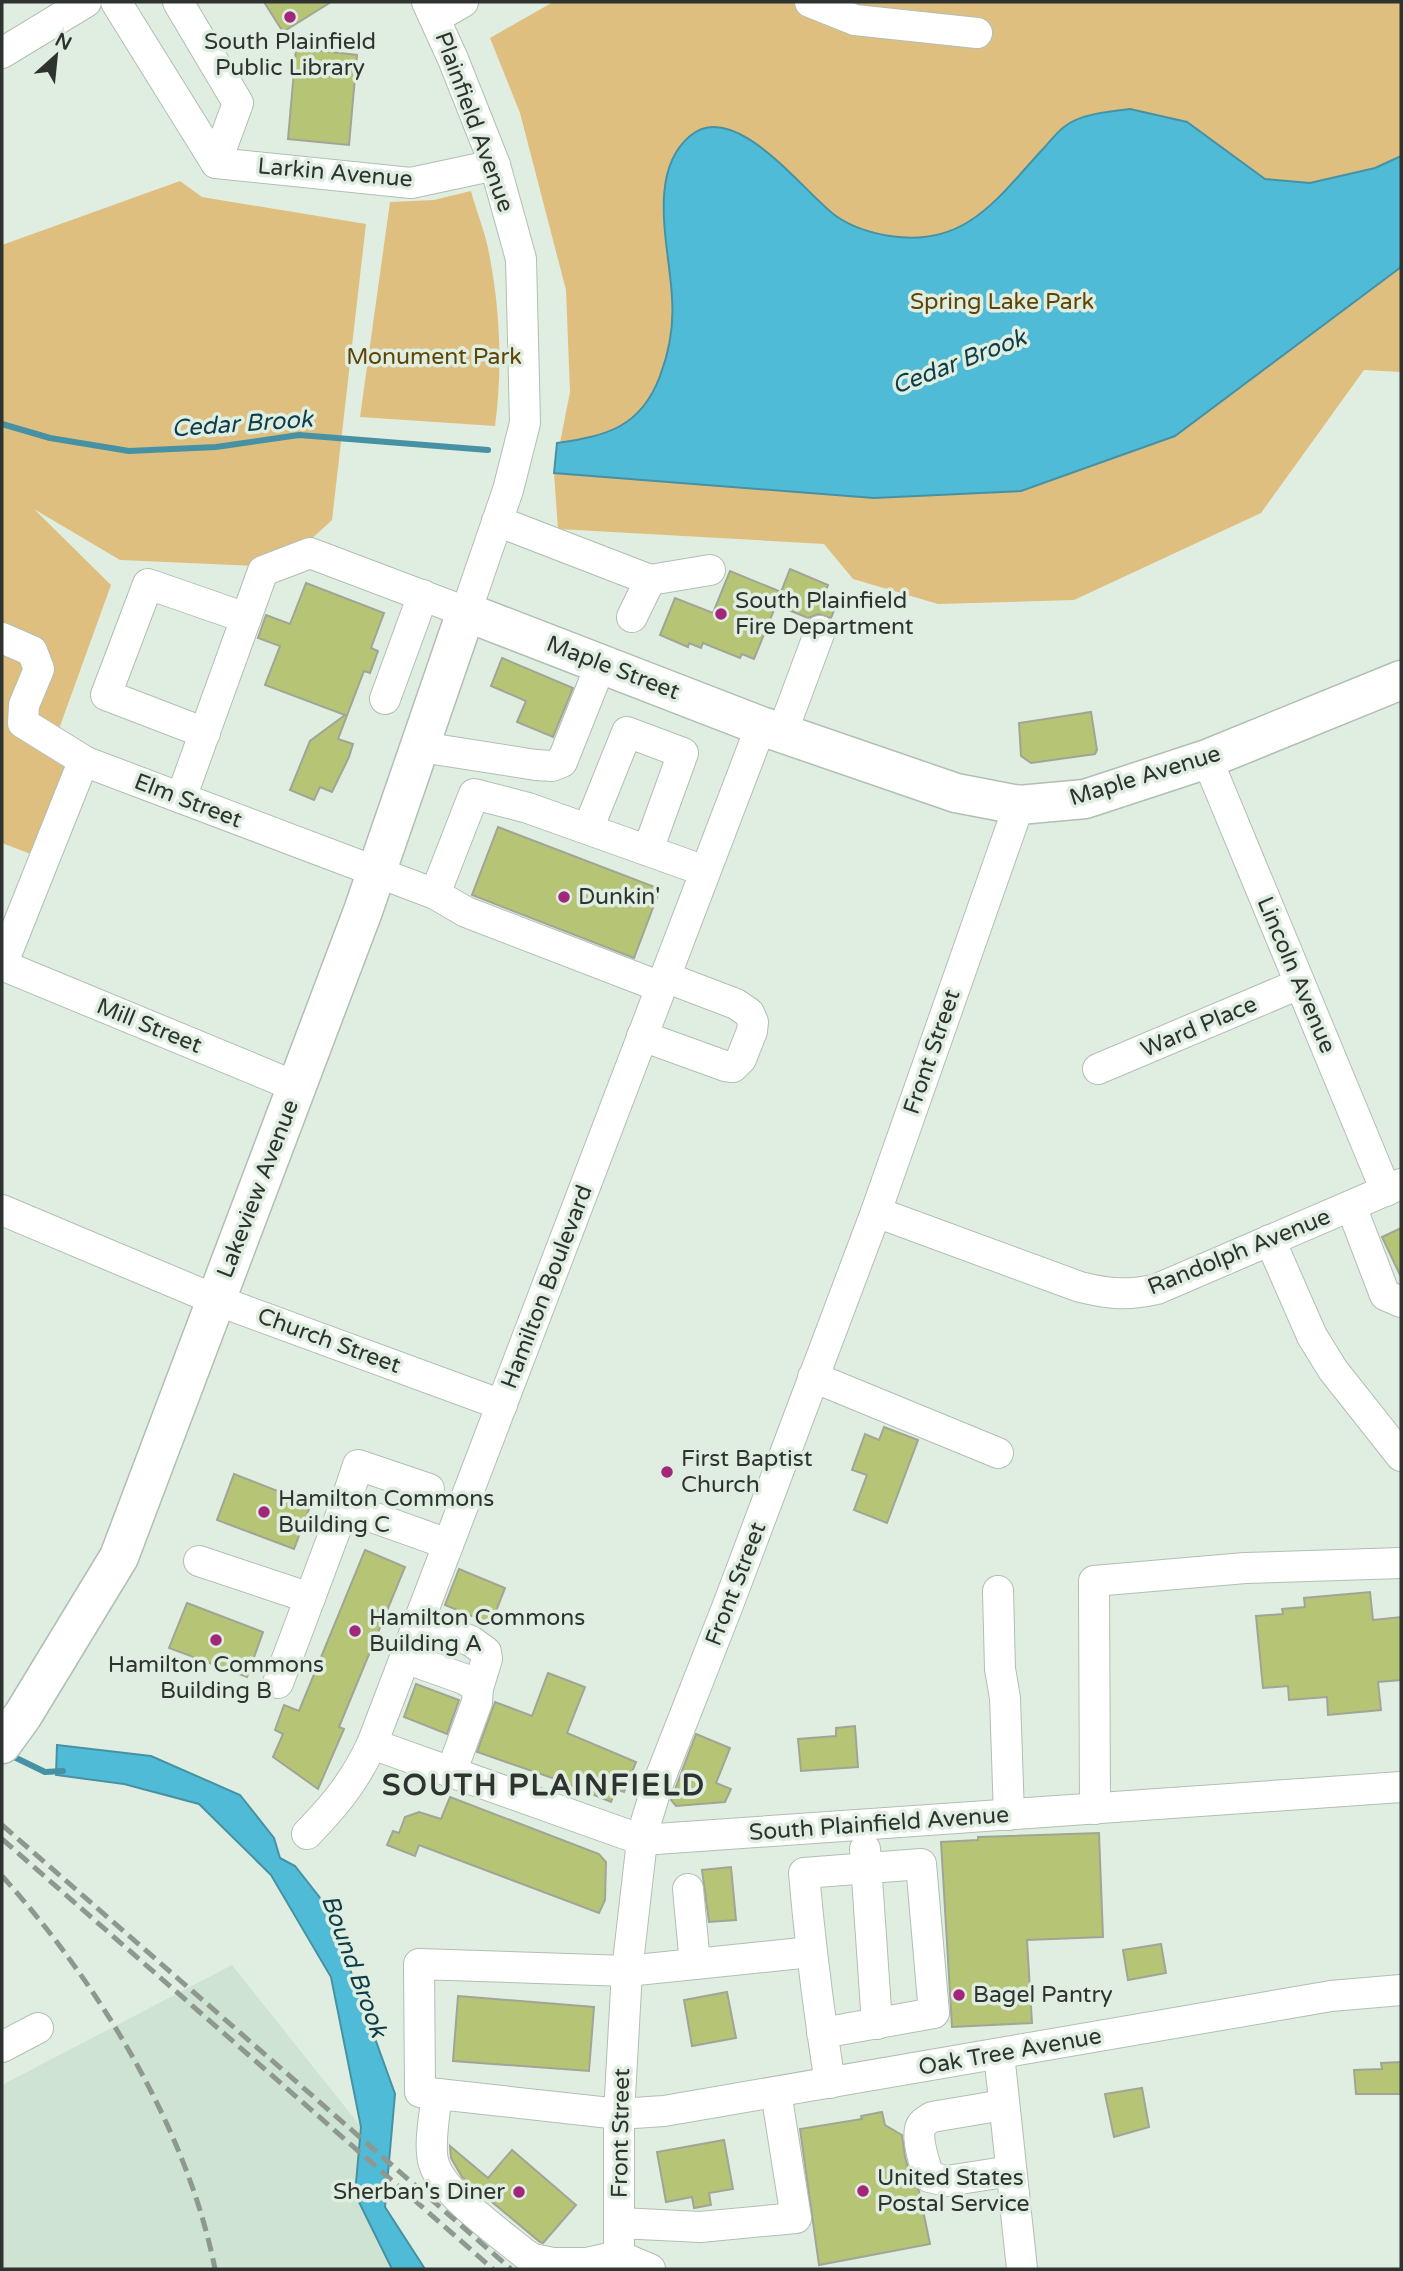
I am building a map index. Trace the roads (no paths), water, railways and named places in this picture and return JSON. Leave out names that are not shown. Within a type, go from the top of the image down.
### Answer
[{"type":"main road","name":"Maple Street","points":[[466,612],[771,729]]},
{"type":"main road","name":"Lakeview Avenue","points":[[12,1730],[119,1557],[376,873],[466,612]]},
{"type":"main road","name":"Maple Avenue","points":[[771,729],[956,793],[1019,805],[1085,799],[1206,759],[1401,680]]},
{"type":"street","points":[[2,53],[86,2]]},
{"type":"street","points":[[117,2],[216,163]]},
{"type":"street","points":[[178,2],[238,103],[216,163]]},
{"type":"street","points":[[431,10],[463,2]]},
{"type":"street","points":[[810,2],[855,20],[977,33]]},
{"type":"street","name":"Plainfield Avenue","points":[[431,10],[495,165],[522,258],[525,423],[508,490],[466,612]]},
{"type":"street","name":"Larkin Avenue","points":[[216,163],[411,183],[495,165]]},
{"type":"street","points":[[497,521],[650,580],[710,570]]},
{"type":"street","points":[[181,798],[263,571],[310,553],[466,612]]},
{"type":"street","points":[[632,617],[650,580]]},
{"type":"street","points":[[205,733],[106,695],[148,584],[246,618]]},
{"type":"street","points":[[385,699],[423,595]]},
{"type":"street","name":"Hamilton Boulevard","points":[[307,1834],[336,1804],[357,1776],[372,1744],[705,871],[820,631]]},
{"type":"street","points":[[2,638],[32,651],[38,669],[13,700]]},
{"type":"street","points":[[420,744],[434,749],[536,765],[552,766],[562,762],[601,664]]},
{"type":"street","name":"Elm Street","points":[[13,700],[23,723],[86,762],[435,894],[466,912],[743,1008],[752,1022],[752,1031],[743,1055],[733,1067],[642,1036]]},
{"type":"street","points":[[588,829],[627,732],[683,753],[648,850]]},
{"type":"street","name":"Lincoln Avenue","points":[[1206,759],[1299,984],[1393,1187]]},
{"type":"street","points":[[2,965],[79,772],[86,762]]},
{"type":"street","points":[[435,894],[474,794],[528,808],[705,871]]},
{"type":"street","name":"Front Street","points":[[619,2263],[619,2115],[627,1971],[642,1840],[657,1786],[876,1212],[1019,805]]},
{"type":"street","name":"Mill Street","points":[[2,965],[297,1087]]},
{"type":"street","name":"Ward Place","points":[[1098,1069],[1299,984]]},
{"type":"street","name":"Randolph Avenue","points":[[876,1212],[1080,1287],[1131,1296],[1157,1289],[1393,1187]]},
{"type":"street","points":[[1351,1206],[1385,1295],[1401,1302]]},
{"type":"street","name":"Church Street","points":[[2,1210],[216,1300],[502,1405]]},
{"type":"street","points":[[1270,1241],[1312,1336],[1333,1370],[1401,1456]]},
{"type":"street","points":[[813,1377],[998,1453]]},
{"type":"street","points":[[278,1683],[358,1465],[429,1489]]},
{"type":"street","points":[[344,1507],[449,1544]]},
{"type":"street","points":[[199,1561],[310,1598]]},
{"type":"street","points":[[1095,1809],[1094,1581],[1245,1568],[1401,1563]]},
{"type":"street","points":[[998,1591],[1009,1815]]},
{"type":"street","points":[[419,1621],[471,1641],[485,1652],[487,1659],[478,1688],[477,1702],[451,1773]]},
{"type":"street","points":[[405,1658],[464,1679],[478,1688]]},
{"type":"street","name":"South Plainfield Avenue","points":[[372,1744],[642,1840],[1401,1787]]},
{"type":"street","points":[[863,1825],[877,2024]]},
{"type":"street","points":[[822,2033],[934,2013],[921,1864],[804,1873],[811,1952],[822,2033],[830,2082]]},
{"type":"street","points":[[688,1889],[695,1964]]},
{"type":"street","points":[[650,2269],[619,2263],[554,2263],[533,2259],[453,2193],[434,2165],[437,2094],[419,2092],[419,1964],[627,1971],[811,1952]]},
{"type":"street","name":"Oak Tree Avenue","points":[[437,2094],[619,2115],[664,2111],[1331,1996],[1401,1990]]},
{"type":"street","points":[[2,2047],[38,2028]]},
{"type":"street","points":[[999,2054],[1022,2269]]},
{"type":"street","points":[[620,2223],[700,2227],[796,2218],[776,2092]]},
{"type":"street","points":[[1003,2105],[932,2117],[924,2122],[920,2130],[923,2161],[929,2177],[947,2180],[1011,2171]]},
{"type":"water","points":[[1130,109],[1187,122],[1265,179],[1310,183],[1375,168],[1401,156],[1401,267],[1175,436],[1021,491],[874,498],[554,473],[557,443],[592,437],[620,426],[643,407],[660,376],[672,328],[664,191],[668,170],[677,152],[690,136],[708,127],[727,129],[748,138],[842,220],[876,233],[916,238],[939,235],[977,216],[1010,186],[1058,132],[1070,123],[1096,114]]},
{"type":"water","points":[[57,1745],[151,1756],[240,1795],[274,1838],[280,1858],[295,1866],[328,1908],[395,2094],[385,2207],[425,2269],[392,2269],[355,2194],[361,2127],[331,1977],[271,1875],[199,1804],[124,1784],[56,1775]]},
{"type":"waterway","name":"Cedar Brook","points":[[2,424],[50,438],[129,451],[216,447],[299,435],[488,450]]},
{"type":"waterway","name":"Bound Brook","points":[[8,1754],[45,1772],[63,1771]]},
{"type":"railway","points":[[2,1825],[511,2269]]},
{"type":"railway","points":[[2,1839],[493,2269]]},
{"type":"railway","points":[[2,1876],[72,1962],[134,2059],[161,2111],[183,2163],[202,2216],[215,2269]]},
{"type":"place","name":"South Plainfield Public Library","points":[[290,17]]},
{"type":"place","name":"South Plainfield Fire Department","points":[[721,614]]},
{"type":"place","name":"Dunkin'","points":[[564,897]]},
{"type":"place","name":"First Baptist Church","points":[[667,1472]]},
{"type":"place","name":"Hamilton Commons Building C","points":[[264,1512]]},
{"type":"place","name":"Hamilton Commons Building A","points":[[355,1631]]},
{"type":"place","name":"Hamilton Commons Building B","points":[[216,1640]]},
{"type":"place","name":"Bagel Pantry","points":[[959,1995]]},
{"type":"place","name":"United States Postal Service","points":[[863,2191]]},
{"type":"place","name":"Sherban's Diner","points":[[519,2192]]},
{"type":"district","name":"SOUTH PLAINFIELD","points":[[544,1785]]},
{"type":"park label","name":"Spring Lake Park","points":[[1002,302]]},
{"type":"park label","name":"Monument Park","points":[[434,357]]}]
